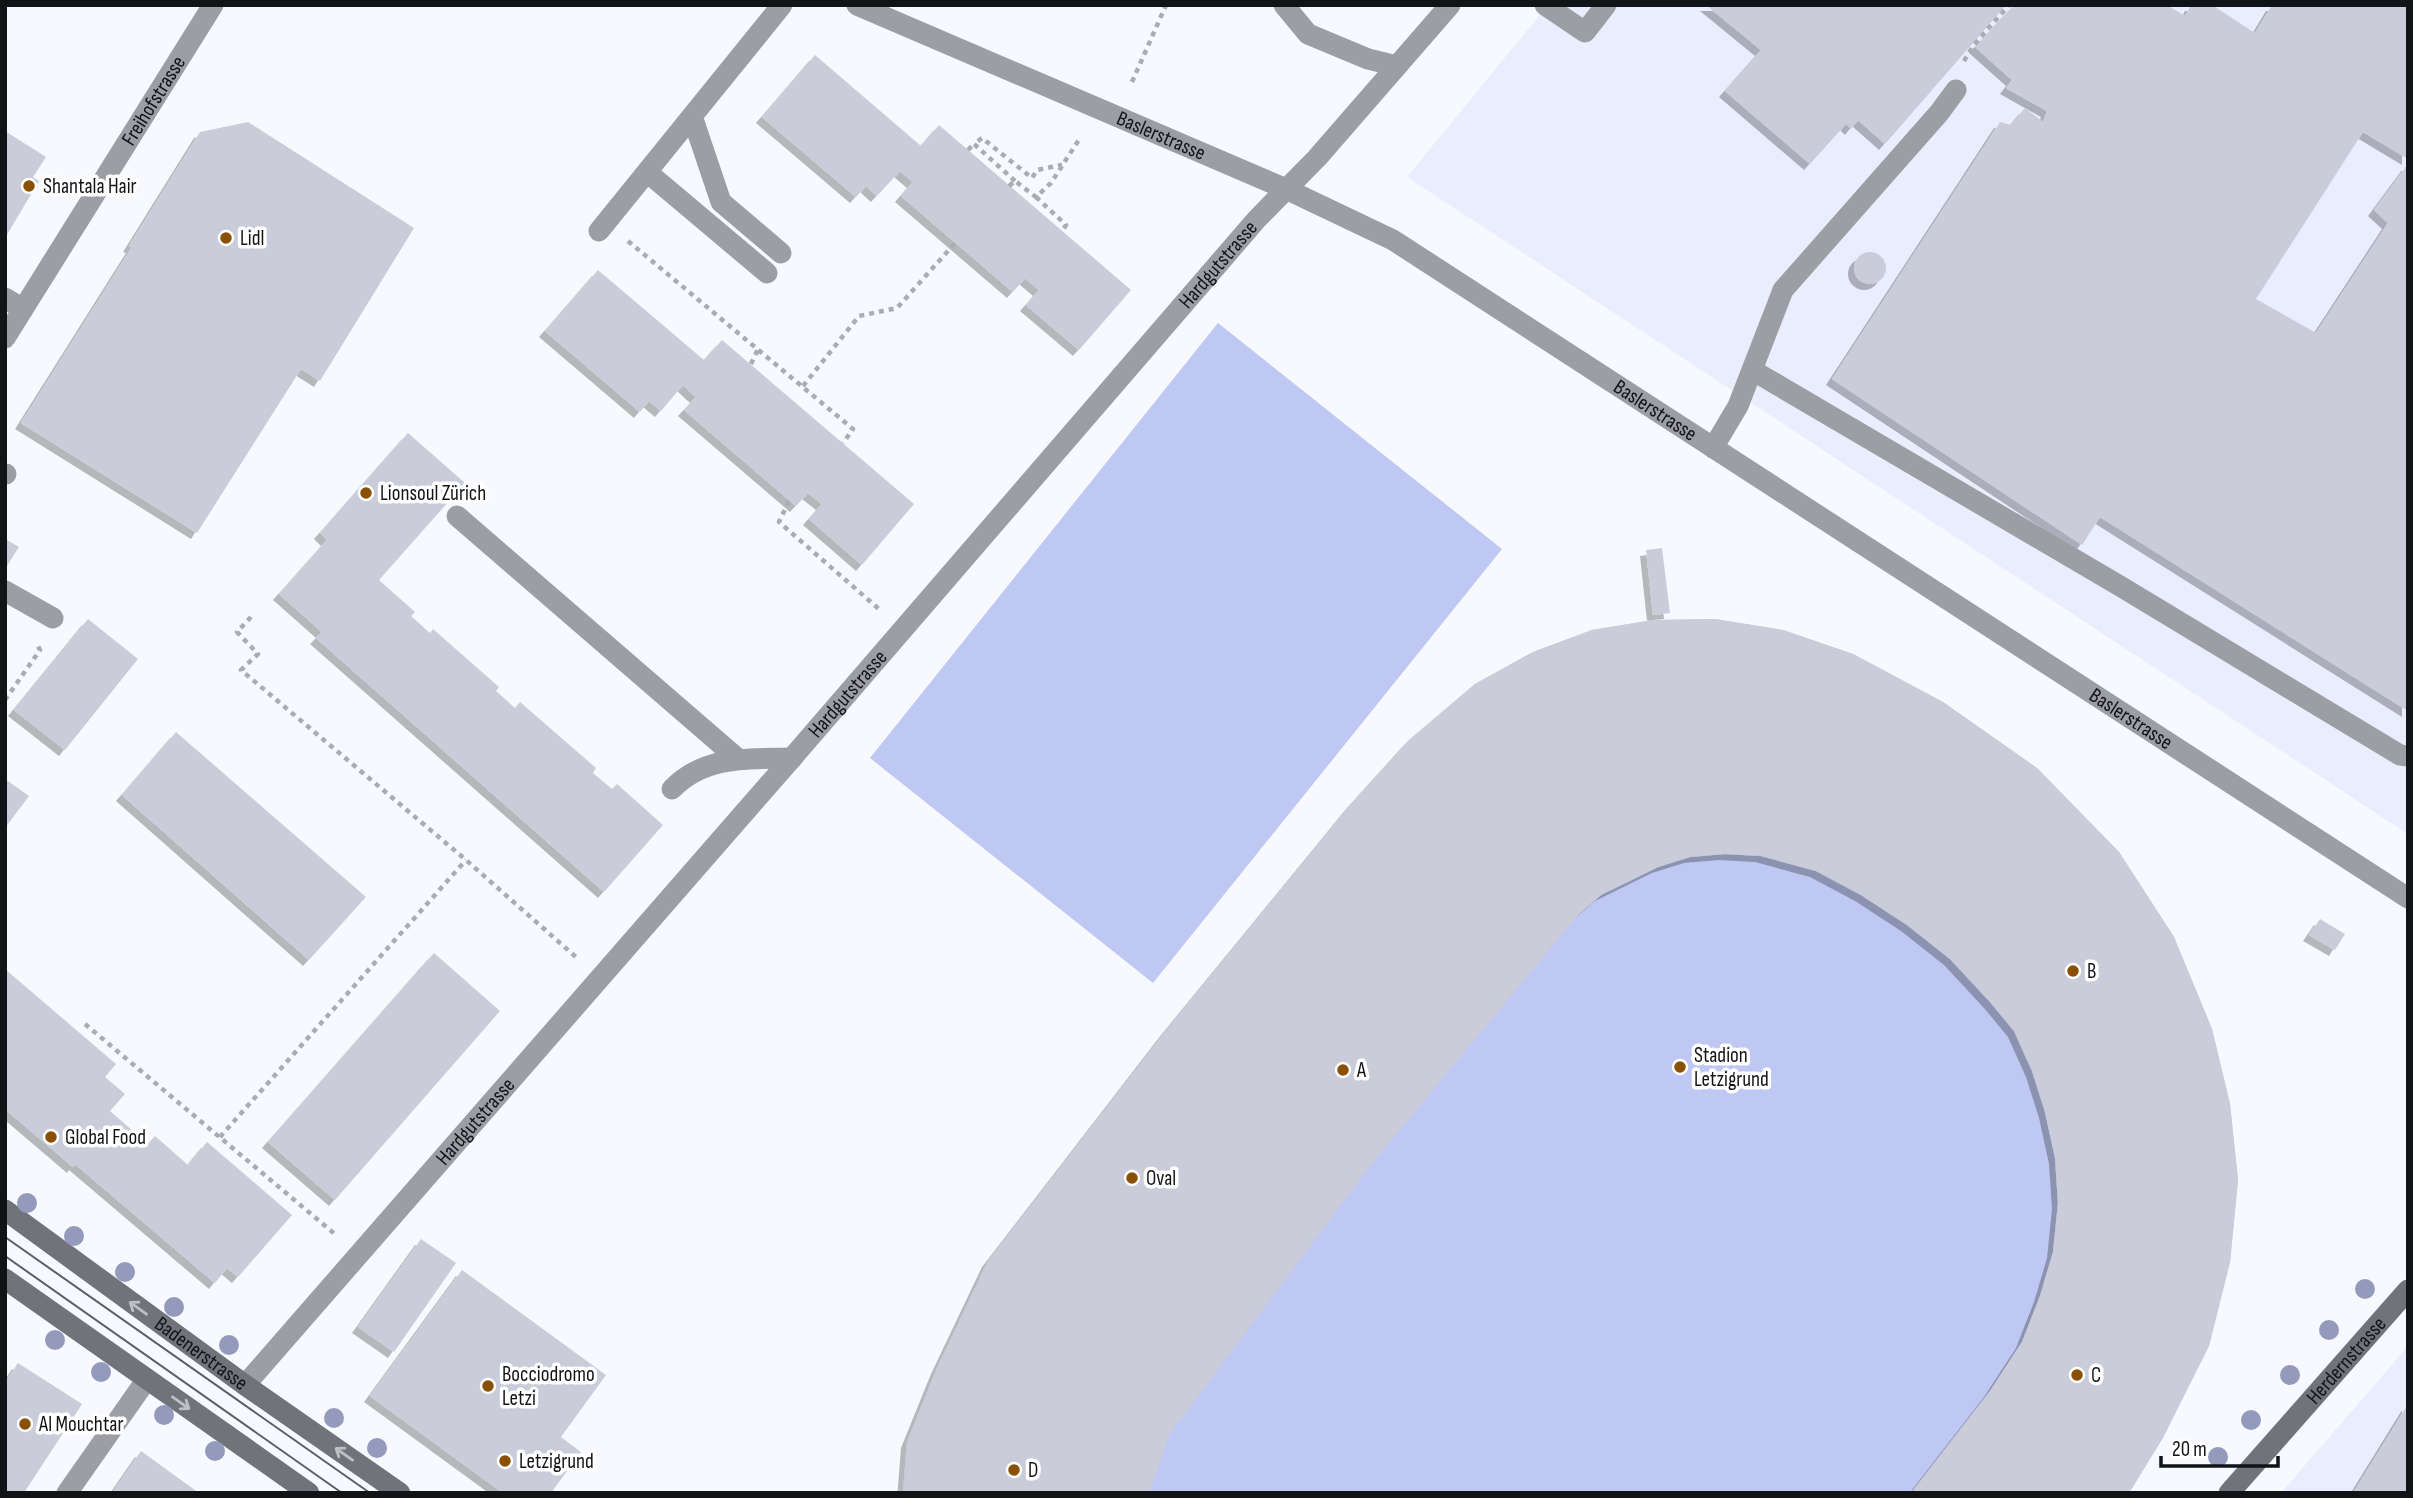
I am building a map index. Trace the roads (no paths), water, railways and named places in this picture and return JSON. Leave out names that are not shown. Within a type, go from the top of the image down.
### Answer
[{"type":"street","name":"Freihofstrasse","points":[[5,338],[14,303],[213,5]]},
{"type":"street","points":[[602,227],[782,5]]},
{"type":"street","name":"Baslerstrasse","points":[[857,5],[1286,189],[1393,240],[2408,898]]},
{"type":"street","points":[[1284,5],[1308,34],[1368,59],[1397,66]]},
{"type":"street","name":"Hardgutstrasse","points":[[245,1385],[792,758],[1257,219],[1317,158],[1450,5]]},
{"type":"street","points":[[1545,5],[1586,32],[1606,5]]},
{"type":"street","points":[[1713,448],[1738,406],[1783,290],[1939,113],[1956,90]]},
{"type":"street","points":[[692,116],[722,202],[781,253]]},
{"type":"street","points":[[647,172],[767,273]]},
{"type":"street","points":[[1752,370],[2120,586],[2400,755],[2408,756]]},
{"type":"street","points":[[457,516],[738,759]]},
{"type":"street","points":[[5,591],[53,618]]},
{"type":"street","points":[[672,789],[686,775],[710,765],[738,759],[792,758]]},
{"type":"street","name":"Badenerstrasse","points":[[5,1210],[245,1385],[400,1493]]},
{"type":"street","points":[[5,1279],[309,1493]]},
{"type":"street","name":"Herdernstrasse","points":[[2229,1493],[2408,1290]]},
{"type":"street","points":[[67,1493],[147,1379]]},
{"type":"tram line","points":[[5,1237],[370,1493]]},
{"type":"tram line","points":[[5,1256],[342,1493]]},
{"type":"place","name":"Shantala Hair","points":[[29,186]]},
{"type":"place","name":"Lidl","points":[[226,238]]},
{"type":"place","name":"Lionsoul Zürich","points":[[366,493]]},
{"type":"place","name":"B","points":[[2073,971]]},
{"type":"place","name":"Stadion Letzigrund","points":[[1680,1067]]},
{"type":"place","name":"A","points":[[1343,1070]]},
{"type":"place","name":"Global Food","points":[[51,1137]]},
{"type":"place","name":"Oval","points":[[1132,1178]]},
{"type":"place","name":"C","points":[[2077,1375]]},
{"type":"place","name":"Bocciodromo Letzi","points":[[488,1386]]},
{"type":"place","name":"Al Mouchtar","points":[[25,1424]]},
{"type":"place","name":"Letzigrund","points":[[505,1461]]},
{"type":"place","name":"D","points":[[1014,1470]]}]
